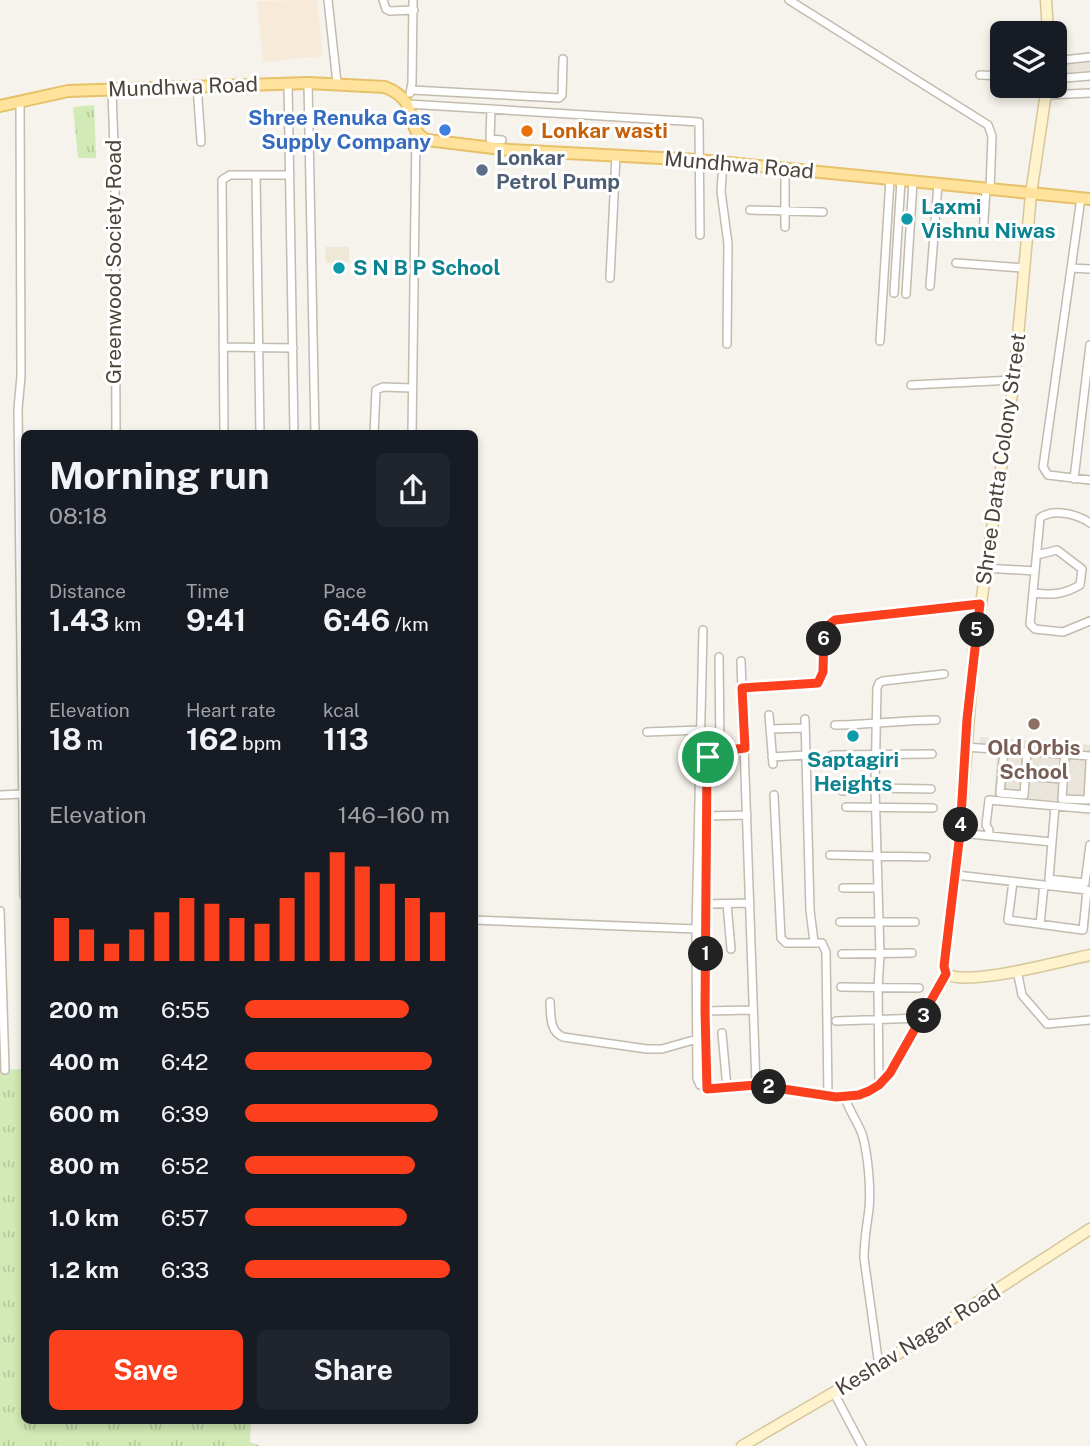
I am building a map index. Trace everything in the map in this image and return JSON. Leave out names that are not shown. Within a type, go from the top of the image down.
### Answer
[{"type":"main road","name":"Mundhwa Road","points":[[0,106],[68,91],[288,83],[385,87],[409,98]]},
{"type":"main road","points":[[409,98],[416,132]]},
{"type":"main road","name":"Mundhwa Road","points":[[416,132],[427,140],[510,150],[723,162],[1086,198]]},
{"type":"street","points":[[328,0],[337,83]]},
{"type":"street","points":[[383,0],[386,9],[390,11],[414,10]]},
{"type":"street","points":[[409,98],[414,0]]},
{"type":"street","points":[[789,0],[988,125],[992,136],[983,235]]},
{"type":"street","points":[[1046,0],[1047,21]]},
{"type":"street","points":[[1067,60],[1090,57]]},
{"type":"street","points":[[409,98],[559,98],[562,94],[563,59]]},
{"type":"street","points":[[980,75],[990,75]]},
{"type":"street","points":[[1067,78],[1090,76]]},
{"type":"street","points":[[288,83],[294,430]]},
{"type":"street","points":[[308,83],[315,430]]},
{"type":"street","points":[[197,85],[201,142]]},
{"type":"street","name":"Greenwood Society Road","points":[[112,89],[116,430]]},
{"type":"street","points":[[1067,91],[1090,93]]},
{"type":"street","points":[[409,98],[491,109],[699,122],[700,235]]},
{"type":"street","name":"Shree Datta Colony Street","points":[[946,974],[944,966],[956,875],[965,747],[980,604],[1021,327],[1023,268],[1045,98]]},
{"type":"street","points":[[20,102],[21,376],[18,409],[21,640]]},
{"type":"street","points":[[491,109],[490,139],[502,140]]},
{"type":"street","points":[[412,430],[416,132]]},
{"type":"street","points":[[610,278],[615,155]]},
{"type":"street","points":[[723,162],[721,191],[728,244],[727,344]]},
{"type":"street","points":[[785,169],[785,227]]},
{"type":"street","points":[[224,430],[222,180],[230,175],[290,175]]},
{"type":"street","points":[[256,175],[260,430]]},
{"type":"street","points":[[894,293],[896,180]]},
{"type":"street","points":[[880,341],[896,180]]},
{"type":"street","points":[[906,294],[914,182]]},
{"type":"street","points":[[930,286],[938,184]]},
{"type":"street","points":[[1086,198],[1071,268],[1043,467],[1048,475],[1090,480]]},
{"type":"street","points":[[750,210],[823,212]]},
{"type":"street","points":[[956,263],[1023,268]]},
{"type":"street","points":[[1071,268],[1090,269]]},
{"type":"street","points":[[1074,479],[1087,399],[1090,345]]},
{"type":"street","points":[[223,347],[293,348]]},
{"type":"street","points":[[911,385],[1014,380]]},
{"type":"street","points":[[374,430],[376,390],[383,387],[412,388]]},
{"type":"street","points":[[1078,442],[1090,444]]},
{"type":"street","points":[[1090,523],[1082,517],[1065,513],[1043,515],[1040,518],[1030,624],[1032,629],[1063,632],[1090,621]]},
{"type":"street","points":[[1033,593],[1053,596],[1073,589],[1080,585],[1082,569],[1057,550],[1037,555]]},
{"type":"street","points":[[985,568],[1035,571]]},
{"type":"street","points":[[742,688],[818,683],[823,672],[824,629],[835,620],[980,604]]},
{"type":"street","points":[[703,630],[696,929],[696,1079],[700,1085],[707,1089],[756,1085],[828,1097],[859,1095],[879,1085],[890,1073],[946,974],[974,977],[1090,955]]},
{"type":"street","points":[[719,657],[720,750]]},
{"type":"street","points":[[741,661],[756,1085]]},
{"type":"street","points":[[879,1085],[880,954],[875,788],[877,688],[879,683],[944,674]]},
{"type":"street","points":[[769,715],[772,761],[805,755]]},
{"type":"street","points":[[805,719],[810,910],[814,942]]},
{"type":"street","points":[[835,725],[936,720]]},
{"type":"street","points":[[770,729],[805,728]]},
{"type":"street","points":[[647,732],[700,730]]},
{"type":"street","points":[[965,747],[1090,756]]},
{"type":"street","points":[[707,1089],[705,1011],[708,757],[712,752],[720,750],[745,748]]},
{"type":"street","points":[[1004,750],[1000,793],[1024,794],[1027,752]]},
{"type":"street","points":[[832,755],[932,754]]},
{"type":"street","points":[[1065,754],[1062,799],[1088,800],[1090,762]]},
{"type":"street","points":[[1025,776],[1063,779]]},
{"type":"street","points":[[842,791],[875,788],[931,789]]},
{"type":"street","points":[[0,795],[21,794]]},
{"type":"street","points":[[775,795],[781,937],[786,943],[814,942],[825,945],[828,1097]]},
{"type":"street","points":[[988,836],[986,825],[989,800],[1090,809]]},
{"type":"street","points":[[1055,806],[1049,879],[1085,883],[1090,845]]},
{"type":"street","points":[[846,807],[933,808]]},
{"type":"street","points":[[707,817],[747,816]]},
{"type":"street","points":[[960,833],[1052,842]]},
{"type":"street","points":[[830,855],[926,857]]},
{"type":"street","points":[[956,875],[1087,890],[1083,930],[1008,920],[1013,882]]},
{"type":"street","points":[[1040,924],[1044,885]]},
{"type":"street","points":[[843,888],[877,888]]},
{"type":"street","points":[[706,904],[750,903]]},
{"type":"street","points":[[727,904],[731,949]]},
{"type":"street","points":[[0,911],[5,1070]]},
{"type":"street","points":[[478,920],[696,929]]},
{"type":"street","points":[[840,922],[915,922]]},
{"type":"street","points":[[842,954],[912,953]]},
{"type":"street","points":[[1017,970],[1022,995],[1047,1024],[1090,1020]]},
{"type":"street","points":[[841,987],[919,988]]},
{"type":"street","points":[[550,1002],[553,1028],[563,1037],[647,1049],[662,1049],[684,1041],[697,1040]]},
{"type":"street","points":[[705,1011],[752,1010]]},
{"type":"street","points":[[836,1021],[922,1018]]},
{"type":"street","points":[[722,1033],[727,1088]]},
{"type":"street","points":[[845,1097],[849,1111],[860,1128],[864,1146],[869,1209],[864,1258],[879,1366]]},
{"type":"street","name":"Keshav Nagar Road","points":[[743,1446],[879,1366],[1090,1229]]},
{"type":"street","points":[[834,1393],[860,1446]]},
{"type":"shaded area","points":[[317,0],[323,56],[263,62],[257,1]]},
{"type":"shaded area","points":[[1090,56],[1090,77],[1067,79],[1067,58]]},
{"type":"shaded area","points":[[325,247],[349,247],[349,262],[326,263]]},
{"type":"shaded area","points":[[980,737],[1090,745],[1090,803],[994,796],[997,751],[979,749]]},
{"type":"green space","points":[[94,105],[96,158],[78,158],[73,107]]},
{"type":"green space","points":[[21,1069],[21,1424],[251,1424],[250,1442],[261,1446],[0,1446],[0,1070]]},
{"type":"place","name":"Shree Renuka Gas Supply Company","points":[[445,130]]},
{"type":"place","name":"Lonkar wasti","points":[[527,131]]},
{"type":"place","name":"Lonkar Petrol Pump","points":[[482,170]]},
{"type":"place","name":"Laxmi Vishnu Niwas","points":[[907,219]]},
{"type":"place","name":"S N B P School","points":[[339,268]]},
{"type":"place","name":"Old Orbis School","points":[[1034,724]]},
{"type":"place","name":"Saptagiri Heights","points":[[853,736]]},
{"type":"route","points":[[980,604],[967,719],[956,875],[944,966],[946,974],[890,1073],[869,1091],[859,1095],[828,1097],[756,1085],[707,1089],[705,1011],[708,757],[712,752],[720,750],[745,748],[742,688],[812,685],[822,680],[824,629],[828,623],[841,618],[980,604]]}]
